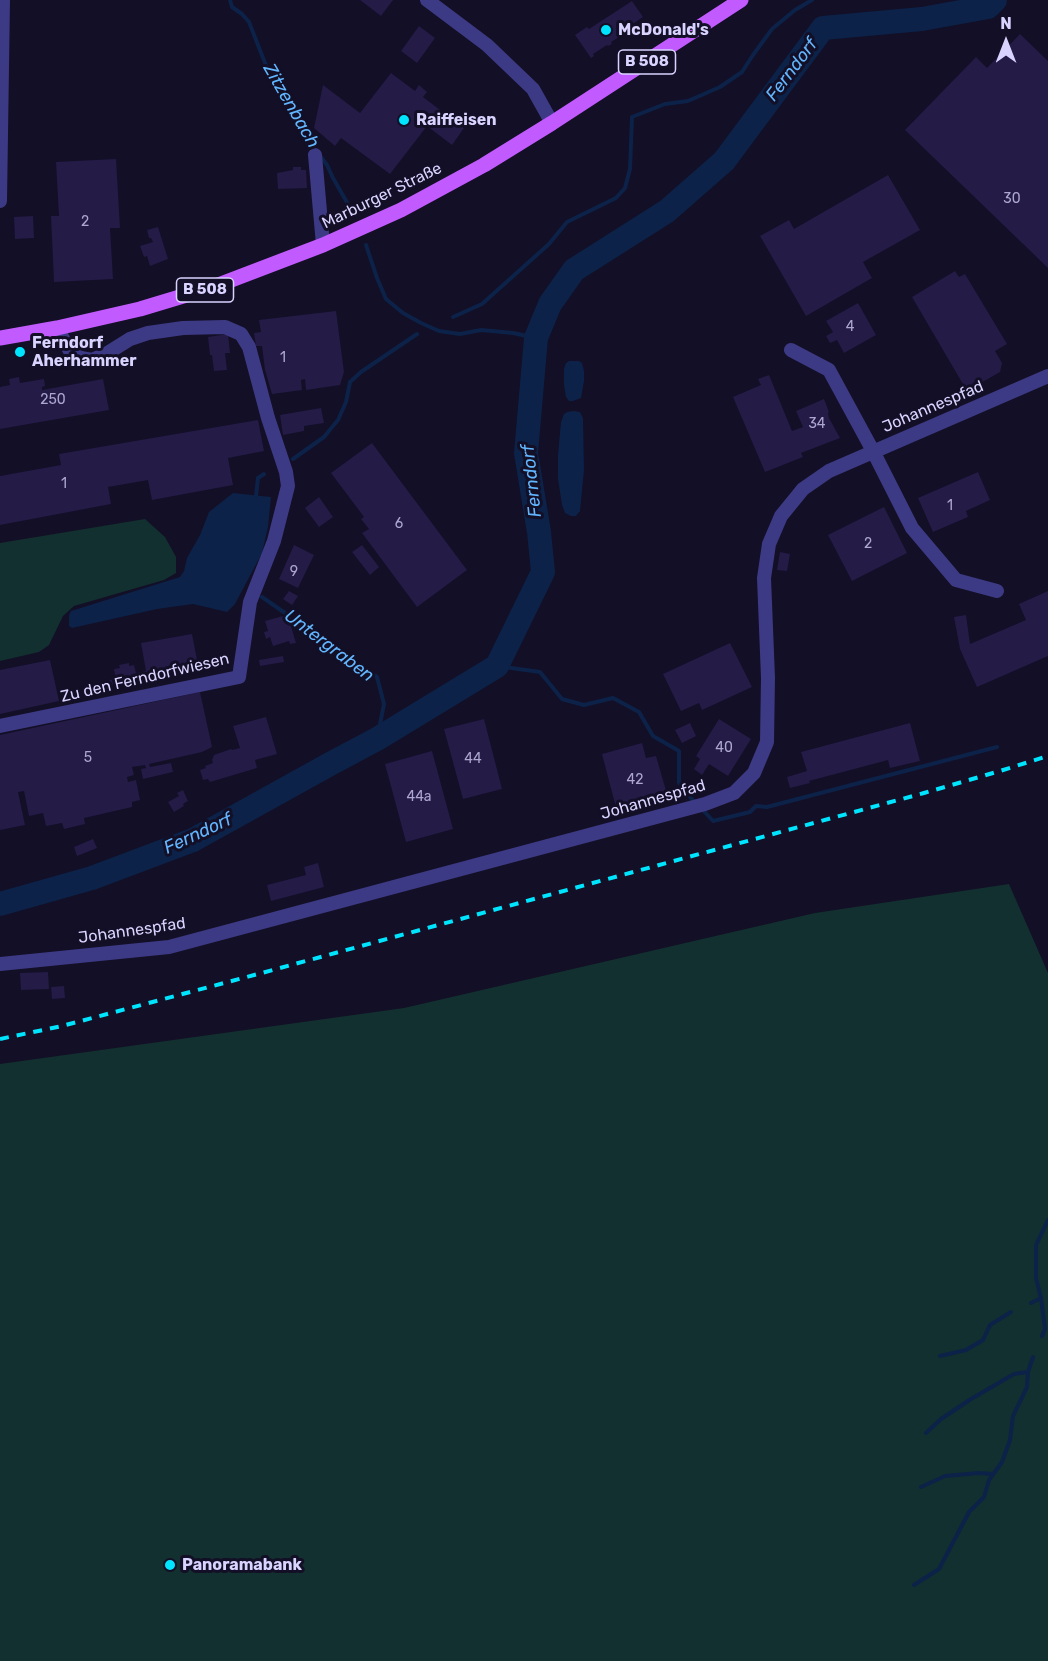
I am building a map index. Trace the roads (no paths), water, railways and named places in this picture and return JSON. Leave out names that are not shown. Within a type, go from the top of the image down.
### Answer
[{"type":"main road","name":"Marburger Straße","points":[[0,338],[140,309],[213,287],[322,245],[401,210],[484,165],[552,123],[741,0]]},
{"type":"street","points":[[0,201],[3,0]]},
{"type":"street","points":[[427,0],[487,45],[533,89],[552,123]]},
{"type":"street","points":[[315,155],[322,245]]},
{"type":"street","name":"Zu den Ferndorfwiesen","points":[[0,726],[239,677],[250,602],[274,541],[288,486],[286,472],[268,418],[249,347],[241,334],[225,327],[183,328],[148,333],[130,339],[92,360],[81,358],[70,351],[57,328]]},
{"type":"street","points":[[791,350],[829,370],[912,528],[956,580],[997,591]]},
{"type":"street","name":"Johannespfad","points":[[0,964],[169,947],[705,804],[734,793],[754,773],[767,742],[768,678],[764,578],[769,544],[781,516],[803,489],[829,471],[1048,376]]},
{"type":"water","points":[[569,361],[582,363],[584,371],[581,398],[573,401],[569,401],[566,397],[564,385],[564,369]]},
{"type":"water","points":[[580,412],[583,418],[584,470],[580,511],[576,516],[571,516],[565,513],[562,505],[558,479],[558,455],[561,422],[564,414]]},
{"type":"water","points":[[233,493],[271,497],[262,553],[235,604],[227,612],[193,604],[157,609],[72,628],[69,626],[71,611],[180,577],[209,512]]},
{"type":"waterway","name":"Zitzenbach","points":[[230,0],[232,7],[249,22],[265,63],[304,136],[316,151]]},
{"type":"waterway","points":[[453,317],[482,304],[549,244],[567,222],[616,198],[625,188],[630,169],[632,117],[665,104],[688,101],[720,87],[742,72],[772,29],[795,10],[812,0]]},
{"type":"waterway","name":"Ferndorf","points":[[0,904],[92,878],[193,840],[377,739],[497,666],[543,572],[526,453],[536,338],[550,304],[574,270],[667,211],[724,161],[823,28],[922,19],[988,7],[995,0]]},
{"type":"waterway","name":"Zitzenbach","points":[[321,157],[353,213]]},
{"type":"waterway","name":"Zitzenbach","points":[[366,245],[386,299],[403,313],[421,323],[439,331],[460,334],[481,330],[536,338]]},
{"type":"waterway","points":[[293,459],[324,437],[338,420],[346,402],[350,382],[417,334]]},
{"type":"waterway","points":[[256,496],[258,478],[264,474]]},
{"type":"waterway","name":"Untergraben","points":[[262,597],[377,677],[384,704],[377,739]]},
{"type":"waterway","points":[[497,666],[540,672],[562,699],[584,705],[613,698],[639,712],[653,736],[679,751],[679,783],[695,803]]},
{"type":"waterway","points":[[701,808],[713,821],[750,812],[756,806],[767,807],[997,747]]},
{"type":"waterway","points":[[1042,1336],[1045,1329],[1036,1278],[1036,1245],[1048,1220]]},
{"type":"waterway","points":[[1031,1303],[1041,1298]]},
{"type":"waterway","points":[[940,1356],[966,1350],[983,1340],[990,1325],[1011,1312]]},
{"type":"waterway","points":[[914,1585],[939,1569],[969,1512],[984,1497],[989,1480],[1002,1462],[1010,1440],[1013,1416],[1027,1387],[1028,1372],[1033,1357]]},
{"type":"waterway","points":[[926,1433],[941,1419],[971,1399],[1014,1374],[1028,1372]]},
{"type":"waterway","points":[[921,1487],[945,1476],[992,1474]]},
{"type":"railway","points":[[0,1039],[62,1026],[258,974],[924,793],[1048,756]]},
{"type":"place","name":"McDonald's","points":[[606,30]]},
{"type":"place","name":"Raiffeisen","points":[[404,120]]},
{"type":"place","name":"Ferndorf Aherhammer","points":[[20,352]]},
{"type":"place","name":"Panoramabank","points":[[170,1565]]}]
